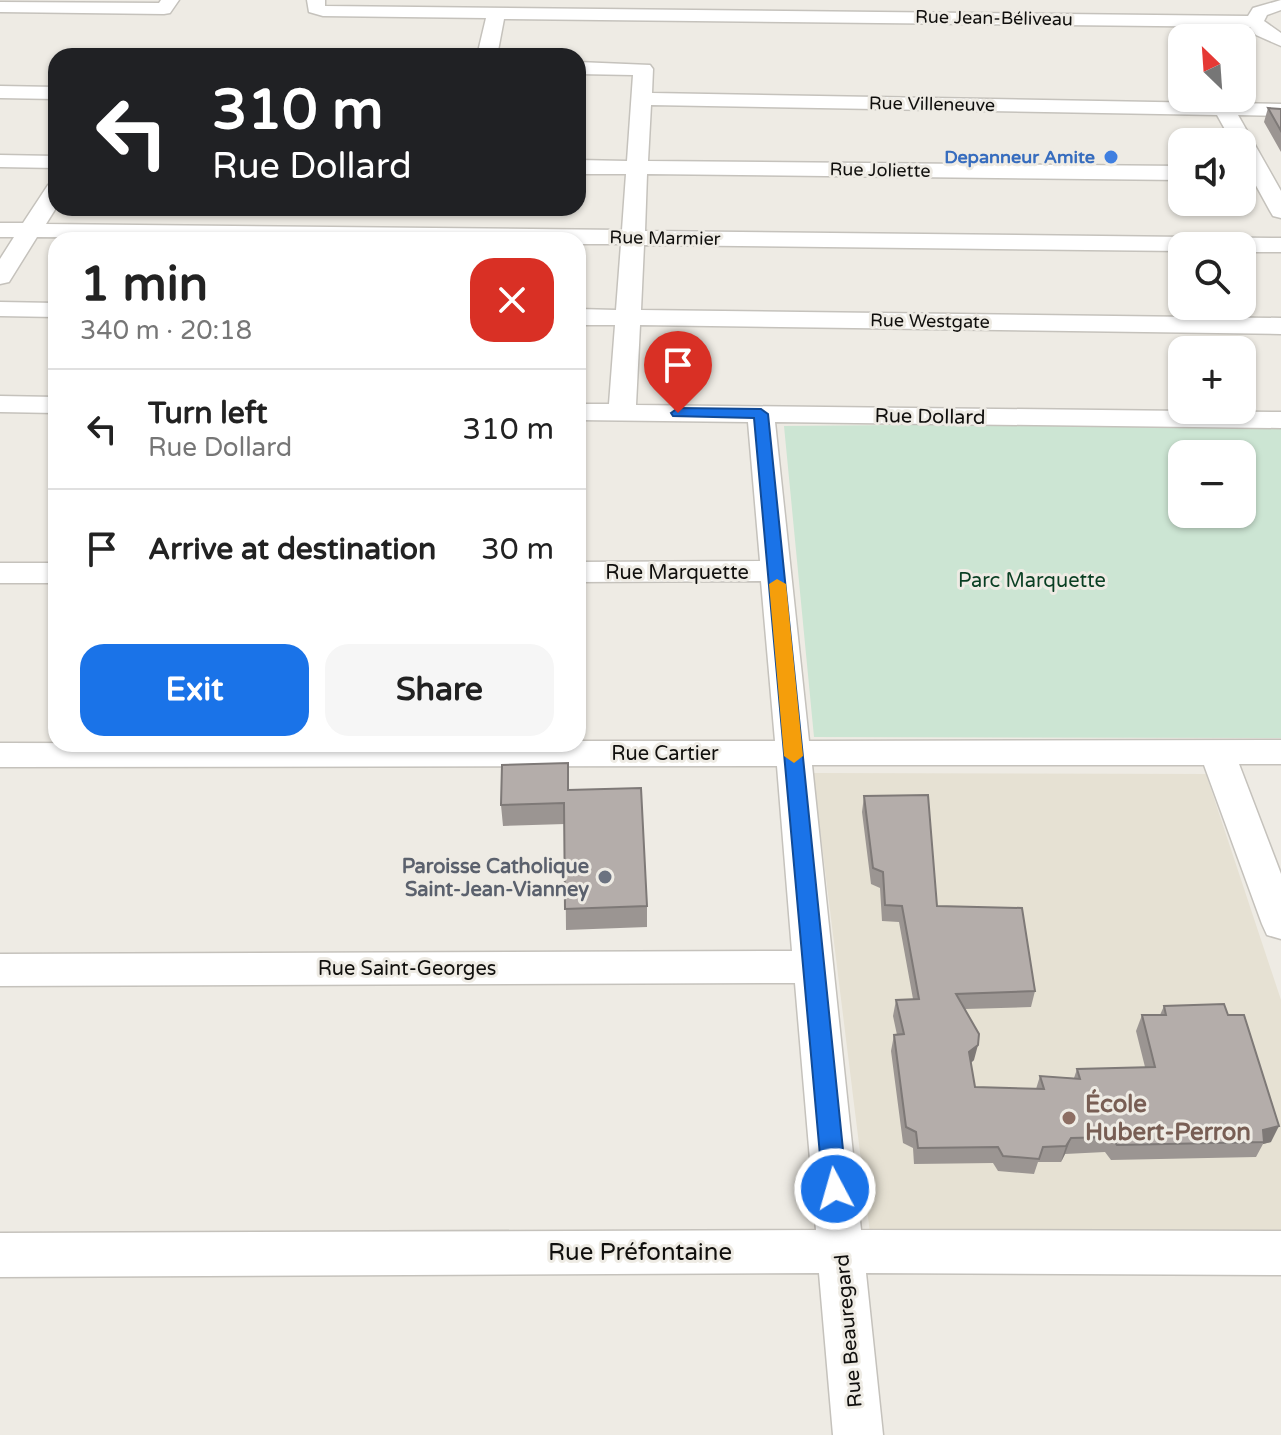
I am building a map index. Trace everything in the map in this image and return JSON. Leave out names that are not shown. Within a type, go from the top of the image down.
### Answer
[{"type":"street","points":[[1163,0],[1176,24]]},
{"type":"street","name":"Rue Jean-Béliveau","points":[[315,4],[323,11],[496,13],[639,8],[785,8],[1255,22]]},
{"type":"street","points":[[1281,4],[1259,12],[1255,22],[1263,31],[1281,40]]},
{"type":"street","points":[[0,7],[167,5]]},
{"type":"street","points":[[489,48],[496,13]]},
{"type":"street","points":[[586,68],[643,69],[622,412]]},
{"type":"street","points":[[0,92],[48,93]]},
{"type":"street","name":"Rue Villeneuve","points":[[641,99],[1168,104]]},
{"type":"street","name":"Rue Villeneuve","points":[[1256,108],[1281,110]]},
{"type":"street","points":[[1226,112],[1281,211]]},
{"type":"street","points":[[0,161],[48,162]]},
{"type":"street","name":"Rue Joliette","points":[[586,167],[1168,173]]},
{"type":"street","points":[[0,277],[48,202]]},
{"type":"street","name":"Rue Marmier","points":[[0,230],[202,232]]},
{"type":"street","name":"Rue Marmier","points":[[586,236],[1281,245]]},
{"type":"street","points":[[0,309],[48,310]]},
{"type":"street","name":"Rue Westgate","points":[[586,317],[1281,326]]},
{"type":"street","points":[[0,404],[48,405]]},
{"type":"street","name":"Rue Dollard","points":[[586,412],[1281,420]]},
{"type":"street","name":"Rue Beauregard","points":[[761,414],[858,1435]]},
{"type":"street","name":"Rue Marquette","points":[[586,572],[776,571]]},
{"type":"street","points":[[0,573],[48,573]]},
{"type":"street","name":"Rue Cartier","points":[[0,755],[1281,752]]},
{"type":"street","points":[[1217,753],[1281,924]]},
{"type":"street","name":"Rue Saint-Georges","points":[[0,970],[814,967]]},
{"type":"street","name":"Rue Préfontaine","points":[[0,1255],[841,1251],[1281,1253]]},
{"type":"shaded area","name":"École Hubert-Perron","points":[[813,773],[1206,774],[1281,1000],[1281,1235],[871,1241]]},
{"type":"green space","name":"Parc Marquette","points":[[1281,422],[1281,738],[814,737],[784,426]]},
{"type":"building","points":[[1268,108],[1281,109],[1281,131]]},
{"type":"building","name":"Paroisse Catholique Saint-Jean-Vianney","points":[[568,763],[568,790],[641,788],[647,906],[565,909],[564,803],[501,805],[502,765]]},
{"type":"building","name":"École Hubert-Perron","points":[[928,795],[937,906],[1022,908],[1035,991],[956,994],[979,1034],[978,1045],[969,1052],[975,1087],[1044,1089],[1040,1076],[1080,1079],[1077,1069],[1155,1067],[1142,1015],[1166,1015],[1164,1006],[1224,1004],[1228,1015],[1244,1015],[1279,1126],[1263,1130],[1264,1142],[1117,1145],[1111,1137],[1071,1138],[1066,1146],[1043,1147],[1039,1159],[1003,1156],[998,1147],[918,1148],[916,1132],[906,1127],[894,1035],[904,1034],[896,1000],[919,999],[902,906],[885,905],[883,872],[873,868],[864,796]]},
{"type":"slow traffic","points":[[777,584],[794,756]]},
{"type":"place","name":"Depanneur Amite","points":[[1111,157]]},
{"type":"place","name":"Paroisse Catholique Saint-Jean-Vianney","points":[[605,877]]},
{"type":"place","name":"École Hubert-Perron","points":[[1069,1118]]},
{"type":"route","points":[[678,413],[761,414],[835,1189]]}]
